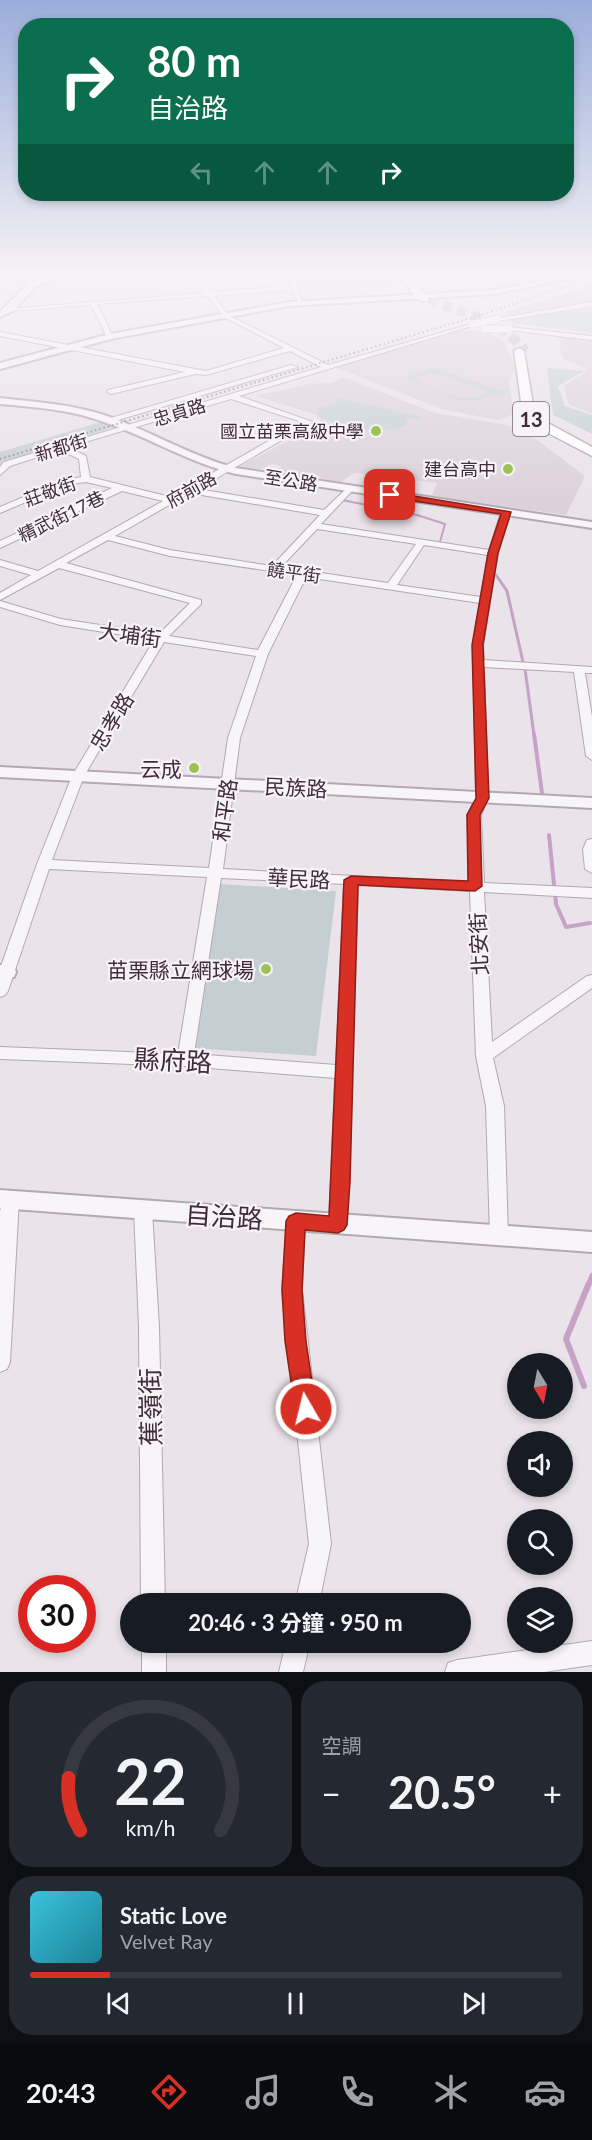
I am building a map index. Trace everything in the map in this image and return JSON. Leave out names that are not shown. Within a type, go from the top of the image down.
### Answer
[{"type":"main road","name":"13","points":[[592,447],[542,422],[522,351],[529,416],[533,422],[592,452]]},
{"type":"street","points":[[1,365],[62,349]]},
{"type":"street","points":[[72,349],[195,372],[209,372],[290,349]]},
{"type":"street","points":[[290,349],[326,367]]},
{"type":"street","name":"忠貞路","points":[[126,428],[386,349]]},
{"type":"street","points":[[108,420],[316,361]]},
{"type":"street","points":[[111,392],[195,372]]},
{"type":"street","points":[[209,372],[240,382]]},
{"type":"street","name":"府前路","points":[[0,597],[309,422],[231,396]]},
{"type":"street","name":"至公路","points":[[0,401],[60,408],[108,420],[226,470],[592,525]]},
{"type":"street","name":"新都街","points":[[0,472],[7,464],[126,428]]},
{"type":"street","points":[[61,447],[83,458],[86,478]]},
{"type":"street","name":"莊敬街","points":[[0,510],[64,483],[86,478],[170,500]]},
{"type":"street","name":"精武街17巷","points":[[0,545],[122,487]]},
{"type":"street","points":[[274,569],[350,489]]},
{"type":"street","points":[[189,490],[327,513]]},
{"type":"street","name":"北安街","points":[[499,1235],[495,1106],[484,1056],[475,886],[474,815],[482,798],[478,645],[493,553],[506,512]]},
{"type":"street","points":[[317,526],[493,553]]},
{"type":"street","name":"饒平街","points":[[106,536],[170,554],[484,601]]},
{"type":"street","points":[[391,586],[422,542]]},
{"type":"street","points":[[0,563],[37,574]]},
{"type":"street","name":"忠孝路","points":[[0,991],[3,972],[78,776],[161,638],[196,602],[57,564]]},
{"type":"street","name":"和平路","points":[[185,1060],[229,783],[234,738],[262,654],[303,573]]},
{"type":"street","name":"大埔街","points":[[0,604],[60,622],[262,654]]},
{"type":"street","points":[[478,663],[592,670]]},
{"type":"street","points":[[579,670],[592,756]]},
{"type":"street","name":"民族路","points":[[0,772],[592,803]]},
{"type":"street","points":[[592,843],[590,849],[592,869]]},
{"type":"street","name":"華民路","points":[[44,864],[592,893]]},
{"type":"street","points":[[338,1225],[351,880]]},
{"type":"street","points":[[484,1056],[592,980]]},
{"type":"street","name":"縣府路","points":[[0,1053],[185,1060],[345,1072]]},
{"type":"street","points":[[0,1362],[5,1199]]},
{"type":"street","name":"自治路","points":[[5,1199],[590,1242]]},
{"type":"street","name":"蕉嶺街","points":[[143,1210],[149,1327],[153,1593]]},
{"type":"street","points":[[296,1221],[292,1290],[320,1544],[309,1593]]},
{"type":"street","points":[[154,1653],[154,1672]]},
{"type":"street","points":[[291,1672],[295,1653]]},
{"type":"street","points":[[457,1672],[592,1653]]},
{"type":"shaded area","points":[[396,349],[507,349],[515,368],[509,382],[514,414],[497,420],[442,409],[335,367]]},
{"type":"shaded area","points":[[561,349],[592,349],[592,365],[583,367],[565,360],[561,355]]},
{"type":"shaded area","points":[[592,366],[592,413],[569,405],[564,386],[586,372],[585,367]]},
{"type":"shaded area","points":[[433,367],[508,393],[500,396],[494,394],[479,400],[457,400],[407,379],[410,374],[429,370],[427,368]],"holes":[[[428,374],[440,375],[483,390],[484,394],[477,397],[459,397],[440,392],[416,380],[419,376]]]},
{"type":"shaded area","points":[[547,368],[584,371],[558,386],[565,406],[592,415],[592,434],[553,415]]},
{"type":"shaded area","points":[[343,377],[435,413],[507,425],[537,440],[585,476],[566,515],[432,496],[437,483],[354,473],[341,482],[279,472],[281,466],[273,464],[260,469],[240,466],[322,423],[316,415],[256,396],[310,384],[332,383]]},
{"type":"shaded area","points":[[339,398],[422,417],[417,420],[407,418],[407,424],[399,428],[376,430],[350,427],[319,416],[319,408],[338,402],[335,400]]},
{"type":"shaded area","points":[[104,421],[117,426],[0,466],[0,452]]},
{"type":"shaded area","name":"苗栗縣立網球場","points":[[220,884],[336,891],[316,1056],[191,1048]]},
{"type":"waterway","points":[[342,500],[417,515],[445,524],[440,542]]},
{"type":"waterway","points":[[496,575],[507,591],[523,662]]},
{"type":"waterway","points":[[525,669],[534,735]]},
{"type":"waterway","points":[[534,734],[542,793]]},
{"type":"waterway","points":[[549,835],[556,904],[566,927],[590,923]]},
{"type":"waterway","points":[[588,1285],[592,1275]]},
{"type":"waterway","points":[[584,1386],[566,1339],[589,1283]]},
{"type":"railway","points":[[0,459],[367,349]]},
{"type":"place","name":"國立苗栗高級中學","points":[[376,431]]},
{"type":"place","name":"建台高中","points":[[508,469]]},
{"type":"place","name":"云成","points":[[194,768]]},
{"type":"place","name":"苗栗縣立網球場","points":[[266,969]]},
{"type":"route","points":[[306,1409],[296,1341],[292,1290],[296,1221],[338,1225],[351,880],[475,886],[474,815],[482,798],[478,645],[493,553],[506,512],[390,495]]}]
